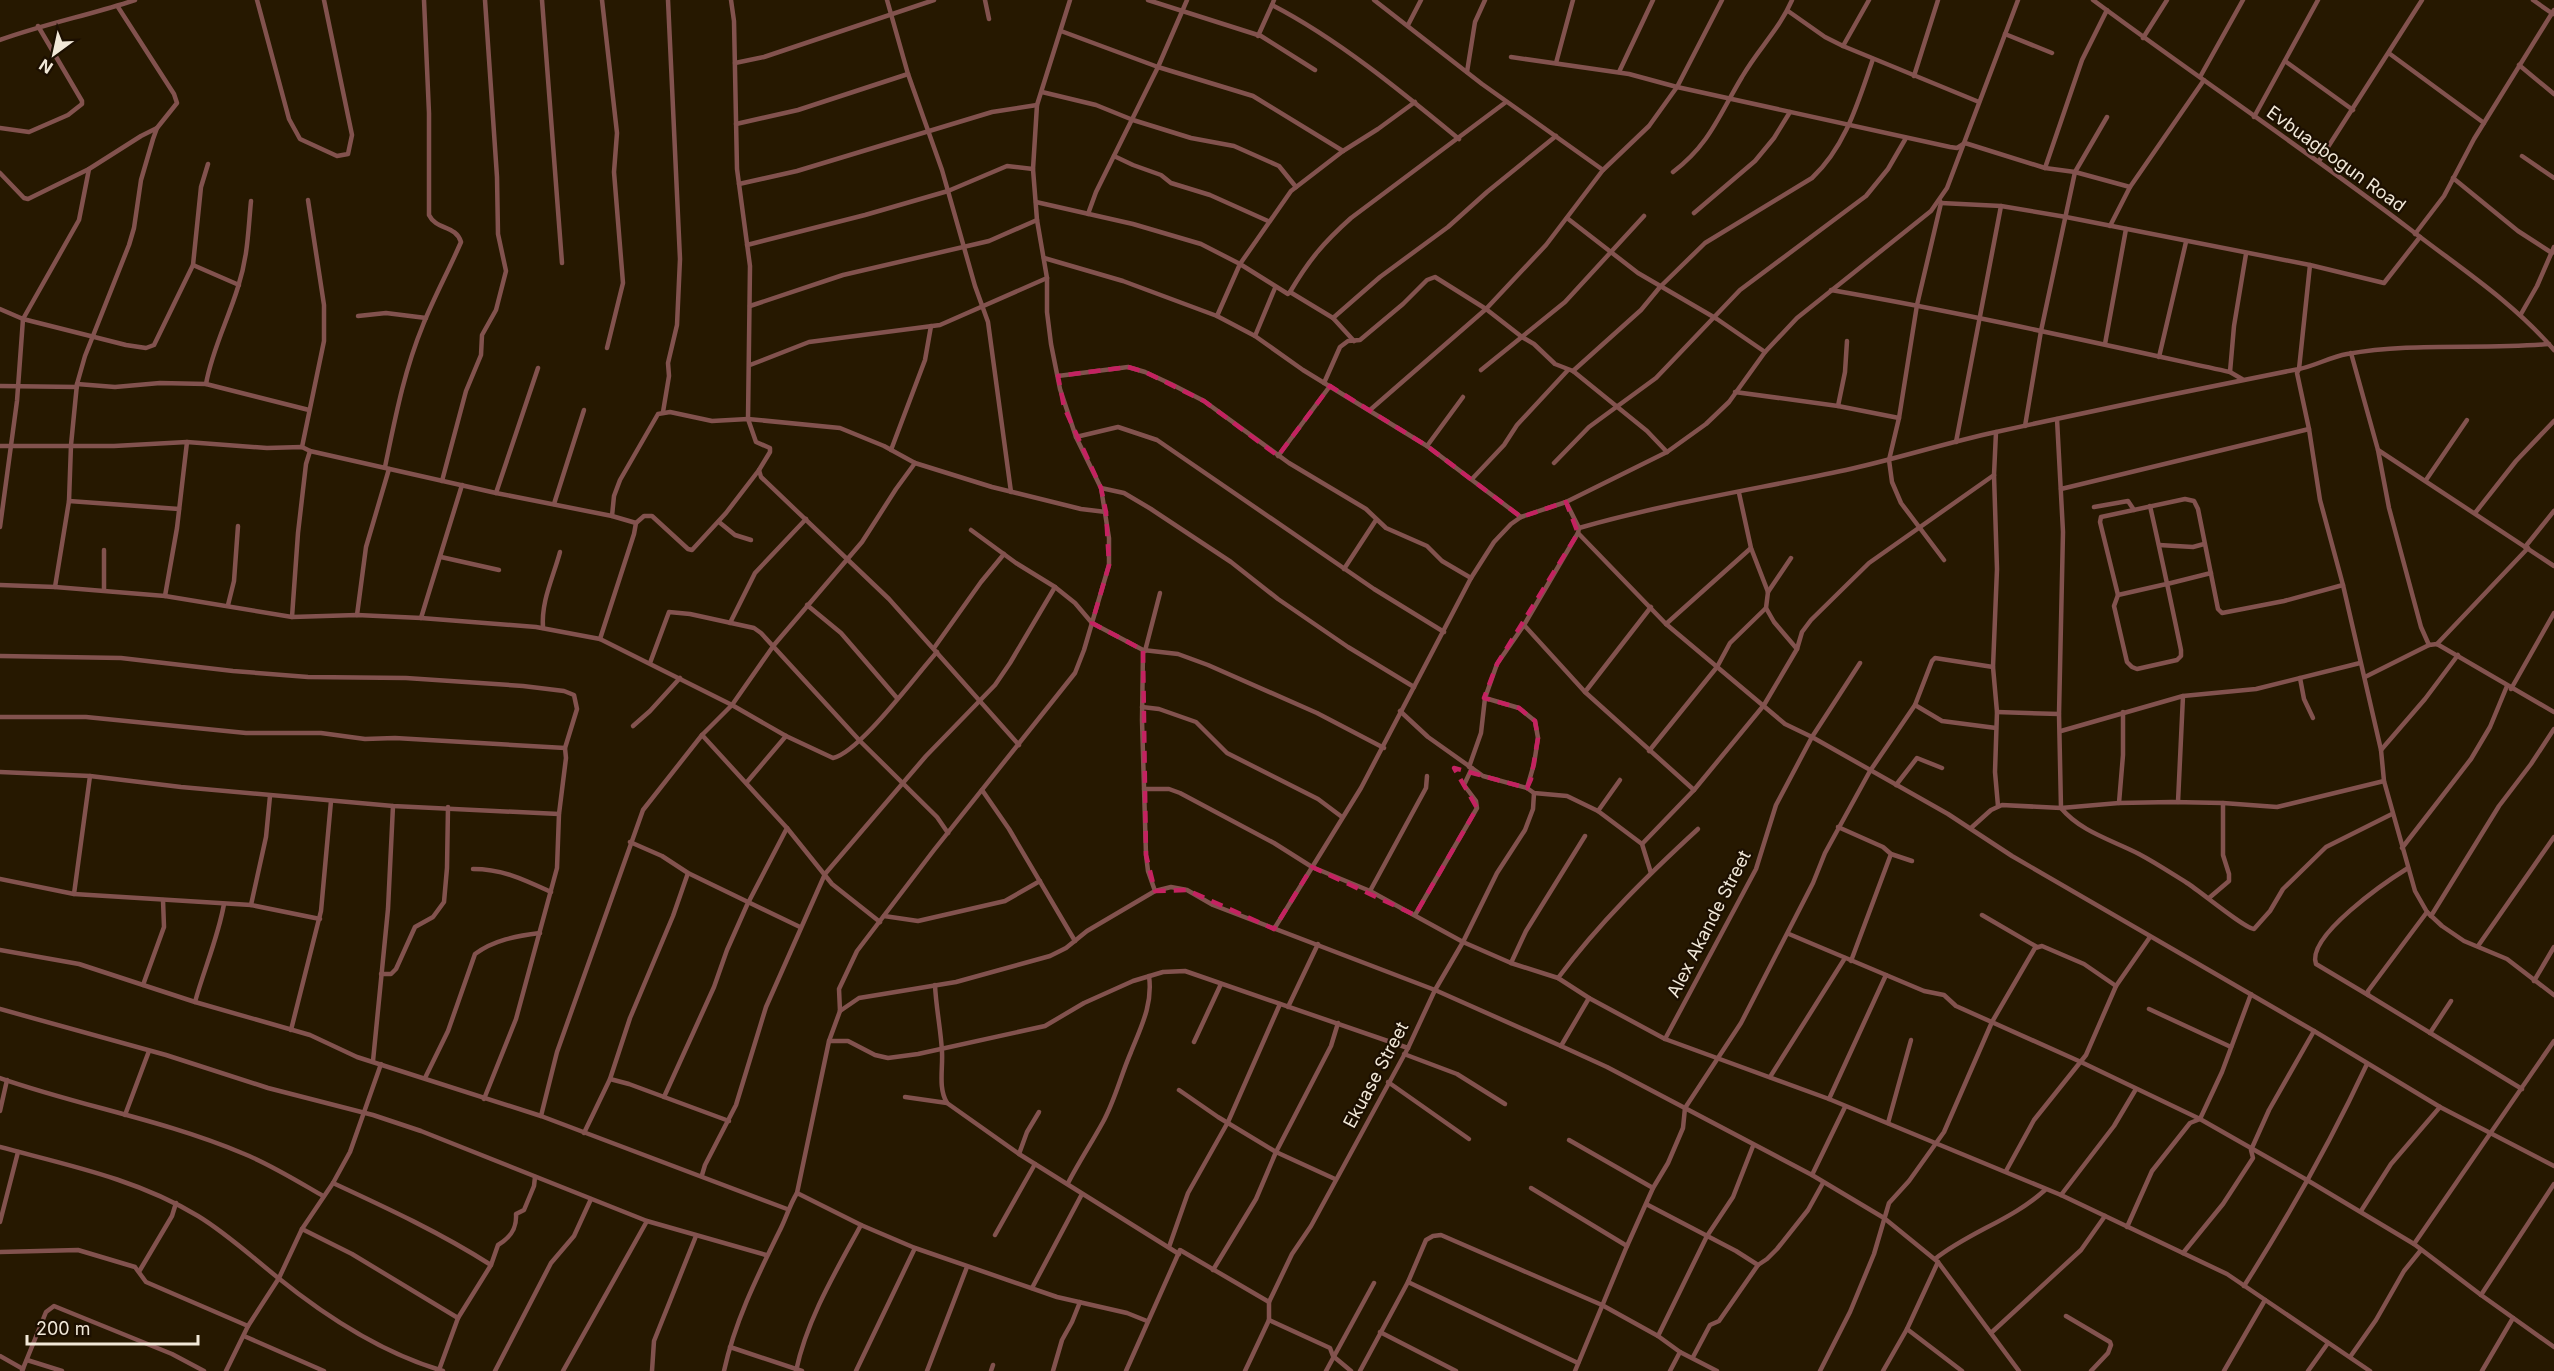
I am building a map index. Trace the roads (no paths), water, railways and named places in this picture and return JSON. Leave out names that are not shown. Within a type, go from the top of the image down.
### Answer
[{"type":"street","points":[[0,40],[38,26],[118,7],[127,1],[135,0]]},
{"type":"street","points":[[257,0],[289,119],[300,139],[327,153],[337,156],[346,155],[352,135],[324,0]]},
{"type":"street","points":[[357,615],[366,547],[387,468],[401,393],[426,318],[461,242],[454,231],[434,223],[429,214],[429,113],[424,0]]},
{"type":"street","points":[[442,481],[466,391],[481,355],[482,335],[496,310],[506,271],[498,234],[490,52],[484,0]]},
{"type":"street","points":[[542,0],[562,263]]},
{"type":"street","points":[[602,0],[617,133],[614,172],[623,283],[607,348]]},
{"type":"street","points":[[663,412],[669,376],[668,363],[677,325],[680,259],[668,0]]},
{"type":"street","points":[[600,639],[636,524],[644,516],[652,516],[688,549],[692,550],[718,522],[759,470],[770,452],[770,448],[754,440],[748,419],[750,306],[747,245],[739,184],[734,21],[731,0]]},
{"type":"street","points":[[887,0],[908,74],[948,191],[988,322],[1011,492]]},
{"type":"street","points":[[735,63],[764,57],[934,0]]},
{"type":"street","points":[[985,0],[988,20]]},
{"type":"street","points":[[724,1371],[740,1315],[796,1193],[829,1041],[840,1011],[839,989],[844,976],[857,951],[1075,673],[1109,565],[1106,512],[1101,488],[1064,407],[1050,344],[1047,278],[1037,220],[1033,169],[1037,105],[1070,0]]},
{"type":"street","points":[[1148,0],[1182,9],[1258,36],[1316,70]]},
{"type":"street","points":[[1088,214],[1096,192],[1158,67],[1186,0]]},
{"type":"street","points":[[1374,0],[1506,102],[1603,170]]},
{"type":"street","points":[[1408,25],[1421,0]]},
{"type":"street","points":[[1467,72],[1475,22],[1485,0]]},
{"type":"street","points":[[1556,63],[1573,0]]},
{"type":"street","points":[[1619,72],[1653,0]]},
{"type":"street","points":[[1370,410],[1486,309],[1546,245],[1603,170],[1648,126],[1677,87],[1722,0]]},
{"type":"street","points":[[1673,172],[1705,143],[1742,76],[1778,29],[1792,0]]},
{"type":"street","points":[[1843,46],[1869,0]]},
{"type":"street","points":[[1914,76],[1938,0]]},
{"type":"street","points":[[1944,560],[1901,503],[1892,482],[1889,460],[1899,418],[1917,305],[1940,202],[1965,143],[2018,0]]},
{"type":"street","name":"Evbuagbogun Road","points":[[2093,0],[2143,38],[2319,161],[2418,235],[2521,314],[2554,350]]},
{"type":"street","points":[[2143,38],[2167,0]]},
{"type":"street","points":[[2110,226],[2130,187],[2202,79],[2243,0]]},
{"type":"street","points":[[2254,117],[2318,0]]},
{"type":"street","points":[[2319,161],[2390,54],[2422,0]]},
{"type":"street","points":[[1274,929],[1384,748],[1400,711],[1471,578],[1494,542],[1521,517],[1566,502],[1667,452],[1706,424],[1729,402],[1765,352],[1797,318],[1940,202],[2001,206],[2066,217],[2310,265],[2384,283],[2444,196],[2484,123],[2553,13],[2534,0]]},
{"type":"street","points":[[1258,36],[1273,2],[1415,102],[1459,139]]},
{"type":"street","points":[[0,173],[28,199],[89,169],[157,128],[175,109],[178,100],[118,7]]},
{"type":"street","points":[[2046,168],[2082,60],[2107,10]]},
{"type":"street","points":[[1788,11],[1820,34],[1843,46],[1979,102]]},
{"type":"street","points":[[0,128],[29,132],[68,115],[82,104],[38,26]]},
{"type":"street","points":[[1061,31],[1158,67],[1253,96],[1343,151]]},
{"type":"street","points":[[2005,34],[2052,53]]},
{"type":"street","points":[[2390,54],[2484,123]]},
{"type":"street","points":[[1511,57],[1619,72],[1850,126],[1957,148],[1965,143],[2046,168],[2075,172],[2130,187]]},
{"type":"street","points":[[1472,479],[1504,445],[1517,425],[1571,371],[1641,310],[1660,287],[1705,243],[1812,178],[1822,168],[1850,126],[1873,59]]},
{"type":"street","points":[[2285,61],[2353,110]]},
{"type":"street","points":[[2519,65],[2554,94]]},
{"type":"street","points":[[736,124],[798,110],[908,74]]},
{"type":"street","points":[[1042,92],[1096,105],[1133,120],[1191,138],[1234,146],[1279,166],[1296,187]]},
{"type":"street","points":[[1217,316],[1240,264],[1268,221],[1296,187],[1343,151],[1415,102]]},
{"type":"street","points":[[1290,292],[1309,260],[1327,239],[1351,218],[1506,102]]},
{"type":"street","points":[[739,184],[797,171],[992,112],[1037,105]]},
{"type":"street","points":[[1694,213],[1755,161],[1774,138],[1790,112]]},
{"type":"street","points":[[2025,426],[2041,331],[2075,172],[2107,117]]},
{"type":"street","points":[[55,587],[69,501],[71,445],[77,385],[93,336],[129,245],[134,228],[141,180],[157,128]]},
{"type":"street","points":[[1333,318],[1380,277],[1448,227],[1556,136]]},
{"type":"street","points":[[1554,463],[1589,427],[1656,378],[1740,290],[1866,196],[1888,169],[1906,138]]},
{"type":"street","points":[[1114,156],[1161,175],[1171,183],[1210,195],[1268,221]]},
{"type":"street","points":[[2522,156],[2554,178]]},
{"type":"street","points":[[0,309],[23,319],[138,347],[154,345],[193,265],[201,187],[208,164]]},
{"type":"street","points":[[747,245],[948,191],[1007,166],[1033,169]]},
{"type":"street","points":[[0,527],[18,387],[23,319],[79,220],[89,169]]},
{"type":"street","points":[[2453,178],[2518,231],[2552,253]]},
{"type":"street","points":[[302,447],[324,341],[324,305],[308,200]]},
{"type":"street","points":[[206,384],[210,358],[239,285],[249,247],[251,201]]},
{"type":"street","points":[[1036,202],[1133,224],[1201,244],[1240,264],[1275,288],[1288,294],[1290,292],[1333,318],[1354,341]]},
{"type":"street","points":[[1956,442],[2001,206]]},
{"type":"street","points":[[1481,370],[1565,302],[1644,216]]},
{"type":"street","points":[[1567,218],[1660,287],[1713,317],[1765,352]]},
{"type":"street","points":[[750,306],[843,275],[989,241],[1037,220]]},
{"type":"street","points":[[2105,344],[2126,229]]},
{"type":"street","points":[[2159,357],[2186,242]]},
{"type":"street","points":[[2521,314],[2551,263],[2554,247]]},
{"type":"street","points":[[2230,372],[2234,326],[2246,254]]},
{"type":"street","points":[[1044,258],[1123,281],[1217,316],[1255,336],[1427,447],[1521,517]]},
{"type":"street","points":[[193,265],[239,285]]},
{"type":"street","points":[[2310,265],[2299,369],[2296,373],[2309,429],[2320,500],[2343,585],[2381,750],[2384,782],[2415,891],[2429,914],[2464,941],[2507,959],[2554,995]]},
{"type":"street","points":[[1278,456],[1327,384],[1340,347],[1348,341],[1354,341],[1369,333],[1433,277],[1486,309],[1522,338],[1534,344],[1555,364],[1571,371],[1618,407],[1667,452]]},
{"type":"street","points":[[750,365],[809,342],[940,325],[1047,278]]},
{"type":"street","points":[[1255,336],[1275,288]]},
{"type":"street","points":[[1831,290],[1917,305],[2105,344],[2230,372],[2242,379]]},
{"type":"street","points":[[358,316],[386,314],[426,318]]},
{"type":"street","points":[[891,450],[925,360],[931,326]]},
{"type":"street","points":[[1838,406],[1845,372],[1847,340]]},
{"type":"street","points":[[1415,915],[1477,808],[1472,795],[1464,785],[1481,733],[1485,698],[1497,664],[1524,625],[1579,530],[1889,460],[1996,432],[2242,379],[2299,369],[2351,353],[2380,349],[2506,348],[2549,344]]},
{"type":"street","points":[[2351,353],[2378,450],[2389,508],[2421,627],[2429,645]]},
{"type":"street","points":[[1058,376],[1128,367],[1145,372],[1204,401],[1278,456],[1360,505],[1386,528],[1427,546],[1442,561],[1471,578]]},
{"type":"street","points":[[496,494],[538,368]]},
{"type":"street","points":[[0,386],[115,387],[160,383],[206,384],[309,410]]},
{"type":"street","points":[[1735,392],[1838,406],[1899,418]]},
{"type":"street","points":[[1427,447],[1463,397]]},
{"type":"street","points":[[554,504],[584,410]]},
{"type":"street","points":[[612,516],[614,496],[620,480],[655,417],[663,412],[712,421],[748,419],[840,428],[915,463],[1011,492],[1081,509],[1106,512]]},
{"type":"street","points":[[2057,420],[2063,532],[2059,714],[2061,808],[2068,817],[2165,869],[2209,898],[2243,926],[2254,929],[2270,911],[2283,889],[2326,847],[2392,814]]},
{"type":"street","points":[[2426,480],[2467,420]]},
{"type":"street","points":[[2475,513],[2516,461],[2554,421]]},
{"type":"street","points":[[1076,437],[1118,427],[1156,440],[1344,569],[1444,632]]},
{"type":"street","points":[[2061,489],[2309,429]]},
{"type":"street","points":[[1996,432],[1994,475],[1997,569],[1993,667],[1997,712],[1995,772],[1998,806]]},
{"type":"street","points":[[165,596],[187,442]]},
{"type":"street","points":[[0,446],[187,442],[267,448],[302,447],[310,451],[496,494],[612,516],[636,524]]},
{"type":"street","points":[[2378,450],[2554,566]]},
{"type":"street","points":[[292,617],[298,533],[306,464],[310,451]]},
{"type":"street","points":[[541,1116],[557,1052],[643,810],[702,735],[732,705],[774,645],[862,543],[915,463]]},
{"type":"street","points":[[759,470],[761,477],[889,599],[1019,745]]},
{"type":"street","points":[[1642,844],[1694,790],[1764,705],[1797,649],[1802,632],[1811,620],[1869,563],[1994,475]]},
{"type":"street","points":[[421,618],[462,485]]},
{"type":"street","points":[[1101,488],[1124,493],[1151,508],[1231,562],[1278,599],[1348,647],[1414,687]]},
{"type":"street","points":[[1739,493],[1751,548],[1768,592]]},
{"type":"street","points":[[2150,506],[2181,656],[2177,660],[2137,669],[2132,667],[2127,662],[2114,606],[2118,595],[2100,522],[2101,517],[2107,515],[2134,510],[2150,506],[2186,499],[2194,501],[2198,509],[2218,609],[2222,613],[2284,601],[2343,585]]},
{"type":"street","points":[[69,501],[179,509]]},
{"type":"street","points":[[2094,507],[2128,501],[2134,510]]},
{"type":"street","points":[[1566,502],[1579,530],[1666,624],[1785,724],[1812,737],[1971,828],[2012,856],[2251,994],[2440,1107],[2554,1166]]},
{"type":"street","points":[[2437,644],[2527,548],[2554,511]]},
{"type":"street","points":[[730,623],[755,573],[806,519]]},
{"type":"street","points":[[1344,569],[1376,520]]},
{"type":"street","points":[[718,522],[735,535],[751,540]]},
{"type":"street","points":[[228,605],[233,588],[238,526]]},
{"type":"street","points":[[971,530],[1055,587],[1075,603],[1092,623],[1144,651],[1178,654],[1208,665],[1317,713],[1384,748]]},
{"type":"street","points":[[2159,545],[2193,548],[2204,544]]},
{"type":"street","points":[[1666,624],[1751,548]]},
{"type":"street","points":[[104,550],[104,590]]},
{"type":"street","points":[[543,628],[542,615],[545,597],[560,552]]},
{"type":"street","points":[[0,585],[104,590],[165,596],[292,617],[357,615],[543,628],[600,639],[833,758],[842,756],[860,741],[897,698],[936,650],[981,582],[1004,554]]},
{"type":"street","points":[[441,557],[499,570]]},
{"type":"street","points":[[1791,558],[1768,592],[1766,608],[1774,622],[1797,649]]},
{"type":"street","points":[[2118,595],[2211,573]]},
{"type":"street","points":[[702,1175],[729,1120],[744,1082],[766,1007],[825,874],[995,685],[1011,663],[1055,587]]},
{"type":"street","points":[[1155,891],[1148,871],[1146,855],[1142,707],[1144,651],[1160,593]]},
{"type":"street","points":[[807,605],[841,633],[897,698]]},
{"type":"street","points":[[1585,692],[1650,607]]},
{"type":"street","points":[[1648,751],[1717,667],[1730,644],[1766,608]]},
{"type":"street","points":[[650,663],[669,612],[690,614],[754,628],[774,645],[860,741],[937,817],[948,833]]},
{"type":"street","points":[[2402,848],[2471,759],[2490,727],[2509,687],[2554,613]]},
{"type":"street","points":[[1524,625],[1585,692],[1694,790]]},
{"type":"street","points":[[2365,677],[2429,645],[2437,644],[2554,712]]},
{"type":"street","points":[[2381,750],[2425,699],[2458,655]]},
{"type":"street","points":[[0,656],[121,658],[233,671],[308,676],[406,678],[564,691],[574,695],[577,709],[565,748],[557,868],[516,1019],[484,1099]]},
{"type":"street","points":[[1575,1371],[1627,1246],[1683,1128],[1686,1108],[1741,1023],[1788,934],[1838,828],[1870,771],[1915,705],[1935,658],[1993,667]]},
{"type":"street","name":"Alex Akande Street","points":[[1665,1039],[1756,869],[1776,805],[1812,737],[1860,663]]},
{"type":"street","points":[[2061,731],[2183,696],[2256,689],[2360,663]]},
{"type":"street","points":[[633,726],[680,678]]},
{"type":"street","points":[[2300,678],[2304,699],[2313,718]]},
{"type":"street","points":[[2178,802],[2183,742],[2183,696]]},
{"type":"street","points":[[1485,698],[1520,708],[1535,722],[1538,738],[1527,788]]},
{"type":"street","points":[[1915,705],[1942,722],[1996,728]]},
{"type":"street","points":[[1142,707],[1168,711],[1196,722],[1227,753],[1318,799],[1342,817]]},
{"type":"street","points":[[1400,711],[1428,737],[1483,776],[1527,788],[1534,793],[1567,796],[1598,812],[1630,833],[1642,844],[1651,873]]},
{"type":"street","points":[[1997,712],[2059,714]]},
{"type":"street","points":[[2119,803],[2123,755],[2123,712]]},
{"type":"street","points":[[0,717],[86,717],[246,733],[321,733],[365,739],[395,738],[565,748]]},
{"type":"street","points":[[2368,994],[2368,991],[2429,914],[2499,806],[2554,729]]},
{"type":"street","points":[[702,735],[747,782],[832,884],[880,922]]},
{"type":"street","points":[[747,782],[786,736]]},
{"type":"street","points":[[1896,785],[1917,758],[1942,768]]},
{"type":"street","points":[[0,772],[90,776],[270,796],[393,806],[559,814]]},
{"type":"street","points":[[74,894],[90,776]]},
{"type":"street","points":[[1370,891],[1426,788],[1427,776]]},
{"type":"street","points":[[1598,812],[1620,780]]},
{"type":"street","points":[[1971,828],[1998,806],[2061,808],[2119,803],[2223,802],[2277,807],[2384,782]]},
{"type":"street","points":[[1144,789],[1169,789],[1180,793],[1274,843],[1312,867],[1370,891],[1463,942],[1510,963],[1558,978],[1589,998],[1665,1039],[1719,1057],[1888,1122],[2061,1195],[2227,1274],[2370,1371]]},
{"type":"street","points":[[982,790],[1009,829],[1075,941]]},
{"type":"street","name":"Ekuase Street","points":[[1245,1371],[1269,1320],[1269,1302],[1292,1254],[1311,1226],[1408,1048],[1435,990],[1463,942],[1497,873],[1525,830],[1533,809],[1534,793]]},
{"type":"street","points":[[251,905],[266,837],[270,796]]},
{"type":"street","points":[[291,1030],[320,919],[326,881],[331,801]]},
{"type":"street","points":[[2209,898],[2229,881],[2223,855],[2223,802]]},
{"type":"street","points":[[373,1061],[388,909],[393,806]]},
{"type":"street","points":[[381,974],[391,974],[396,969],[415,927],[433,917],[444,902],[448,807]]},
{"type":"street","points":[[664,1097],[699,1023],[727,950],[787,828]]},
{"type":"street","points":[[1838,828],[1883,847],[1891,854],[1912,861]]},
{"type":"street","points":[[1558,978],[1594,933],[1651,873],[1698,829]]},
{"type":"street","points":[[1510,963],[1526,931],[1585,836]]},
{"type":"street","points":[[2478,946],[2554,837]]},
{"type":"street","points":[[630,843],[662,856],[688,873],[800,927]]},
{"type":"street","points":[[1770,1077],[1848,959],[1891,854]]},
{"type":"street","points":[[473,869],[488,868],[512,874],[551,892]]},
{"type":"street","points":[[2408,868],[2361,899],[2332,929],[2316,950],[2314,960],[2316,964],[2522,1089]]},
{"type":"street","points":[[584,1133],[610,1079],[630,1018],[673,916],[678,895],[688,873]]},
{"type":"street","points":[[0,879],[74,894],[251,905],[320,919]]},
{"type":"street","points":[[884,916],[918,921],[1005,902],[1040,881]]},
{"type":"street","points":[[840,1011],[859,998],[956,982],[1050,956],[1155,891],[1171,887],[1187,890],[1213,905],[1435,990],[1561,1046],[1686,1108],[1753,1146],[1812,1175],[1823,1184],[1884,1218],[1936,1261],[2019,1371]]},
{"type":"street","points":[[143,985],[164,927],[163,900]]},
{"type":"street","points":[[195,1002],[204,968],[219,932],[224,904]]},
{"type":"street","points":[[1982,915],[2037,946],[2084,964],[2116,986]]},
{"type":"street","points":[[426,1078],[447,1031],[475,954],[483,948],[516,936],[540,933]]},
{"type":"street","points":[[1788,934],[1924,991],[1944,995],[1956,1005],[2200,1119],[2414,1244],[2554,1347]]},
{"type":"street","points":[[2006,1171],[2034,1120],[2081,1062],[2116,986],[2151,937]]},
{"type":"street","points":[[1288,1007],[1318,944]]},
{"type":"street","points":[[1820,1371],[1850,1312],[1874,1254],[1889,1203],[1937,1144],[1992,1022],[2037,946]]},
{"type":"street","points":[[2534,981],[2554,947]]},
{"type":"street","points":[[0,950],[79,964],[195,1002],[310,1035],[357,1057],[541,1116],[787,1209]]},
{"type":"street","points":[[829,1041],[848,1041],[875,1055],[888,1058],[942,1049],[1009,1032],[1045,1026],[1084,1003],[1149,976],[1173,970],[1185,971],[1408,1048]]},
{"type":"street","points":[[1829,1099],[1886,975]]},
{"type":"street","points":[[1068,1183],[1103,1122],[1120,1084],[1145,1017],[1151,991],[1149,976]]},
{"type":"street","points":[[1194,1042],[1221,984]]},
{"type":"street","points":[[935,985],[936,1013],[942,1049],[942,1094],[946,1103]]},
{"type":"street","points":[[2127,1227],[2152,1171],[2190,1123],[2200,1119],[2251,994]]},
{"type":"street","points":[[1561,1046],[1589,998]]},
{"type":"street","points":[[2430,1033],[2451,1001]]},
{"type":"street","points":[[1169,1247],[1188,1193],[1228,1122],[1280,1004]]},
{"type":"street","points":[[2149,1009],[2231,1047]]},
{"type":"street","points":[[0,1010],[223,1072],[268,1088],[365,1112],[421,1131],[647,1221],[766,1256]]},
{"type":"street","points":[[1213,1270],[1256,1199],[1276,1152],[1331,1046],[1338,1023]]},
{"type":"street","points":[[2183,1253],[2223,1204],[2253,1158],[2251,1150],[2269,1110],[2314,1031]]},
{"type":"street","points":[[1888,1122],[1911,1040]]},
{"type":"street","points":[[2414,1244],[2554,1041]]},
{"type":"street","points":[[125,1115],[149,1051]]},
{"type":"street","points":[[1404,1054],[1456,1074],[1505,1104]]},
{"type":"street","points":[[226,1371],[248,1326],[279,1278],[302,1229],[333,1183],[350,1152],[381,1064]]},
{"type":"street","points":[[2244,1286],[2283,1225],[2334,1135],[2367,1064]]},
{"type":"street","points":[[0,1078],[43,1093],[208,1140],[243,1153],[323,1196]]},
{"type":"street","points":[[610,1079],[729,1120]]},
{"type":"street","points":[[0,1111],[7,1080]]},
{"type":"street","points":[[1388,1082],[1469,1139]]},
{"type":"street","points":[[2061,1195],[2114,1126],[2136,1089]]},
{"type":"street","points":[[1179,1090],[1276,1152],[1335,1179]]},
{"type":"street","points":[[905,1096],[946,1103],[1019,1154],[1179,1254]]},
{"type":"street","points":[[1812,1175],[1845,1107]]},
{"type":"street","points":[[2361,1211],[2391,1164],[2440,1107]]},
{"type":"street","points":[[1019,1154],[1027,1132],[1039,1112]]},
{"type":"street","points":[[1569,1140],[1653,1188]]},
{"type":"street","points":[[1658,1336],[1707,1236],[1733,1197],[1753,1146]]},
{"type":"street","points":[[0,1147],[58,1161],[145,1188],[176,1203],[234,1240],[279,1278],[357,1333],[386,1349],[441,1371],[458,1318],[490,1265],[498,1245],[513,1233],[516,1214],[524,1210],[536,1177]]},
{"type":"street","points":[[0,1222],[18,1152]]},
{"type":"street","points":[[995,1235],[1035,1164]]},
{"type":"street","points":[[333,1183],[395,1212],[490,1265]]},
{"type":"street","points":[[1693,1357],[1710,1325],[1719,1321],[1758,1265],[1777,1249],[1784,1237],[1808,1210],[1823,1184]]},
{"type":"street","points":[[2481,1295],[2554,1184]]},
{"type":"street","points":[[1532,1188],[1627,1246]]},
{"type":"street","points":[[1883,1371],[1907,1329],[1936,1261],[1949,1247],[2023,1208],[2045,1190]]},
{"type":"street","points":[[796,1193],[861,1225],[967,1267],[1148,1321]]},
{"type":"street","points":[[1032,1288],[1082,1194]]},
{"type":"street","points":[[495,1371],[551,1263],[574,1236],[591,1199]]},
{"type":"street","points":[[176,1203],[172,1215],[140,1270],[141,1277],[146,1282],[248,1326]]},
{"type":"street","points":[[1648,1205],[1758,1265]]},
{"type":"street","points":[[1991,1333],[2081,1250],[2105,1216]]},
{"type":"street","points":[[563,1371],[647,1221]]},
{"type":"street","points":[[730,1347],[798,1371],[812,1323],[836,1266],[861,1225]]},
{"type":"street","points":[[302,1229],[352,1254],[458,1318]]},
{"type":"street","points":[[1360,1371],[1408,1282],[1426,1240],[1441,1235],[1602,1305],[1658,1336],[1680,1352],[1717,1371]]},
{"type":"street","points":[[652,1371],[654,1341],[696,1236]]},
{"type":"street","points":[[856,1371],[915,1248]]},
{"type":"street","points":[[0,1252],[78,1250],[140,1270]]},
{"type":"street","points":[[1126,1371],[1180,1250],[1269,1302]]},
{"type":"street","points":[[2350,1357],[2376,1320],[2404,1271],[2421,1250]]},
{"type":"street","points":[[927,1371],[967,1267]]},
{"type":"street","points":[[1408,1282],[1578,1363]]},
{"type":"street","points":[[1326,1371],[1374,1283]]},
{"type":"street","points":[[2224,1371],[2265,1300]]},
{"type":"street","points":[[1053,1371],[1062,1340],[1080,1302]]},
{"type":"street","points":[[0,1356],[22,1370],[46,1312],[54,1306],[172,1354],[204,1371]]},
{"type":"street","points":[[2066,1316],[2110,1342],[2111,1347],[2108,1353],[2091,1371]]},
{"type":"street","points":[[2482,1371],[2513,1318]]},
{"type":"street","points":[[1269,1320],[1330,1348],[1333,1356],[1352,1371]]},
{"type":"street","points":[[1907,1329],[1962,1371]]},
{"type":"street","points":[[1380,1332],[1456,1371]]},
{"type":"street","points":[[244,1336],[324,1371]]},
{"type":"street","points":[[2308,1371],[2328,1343]]},
{"type":"street","points":[[1670,1371],[1680,1352]]},
{"type":"street","points":[[27,1360],[62,1371]]},
{"type":"street","points":[[991,1371],[993,1365]]}]
